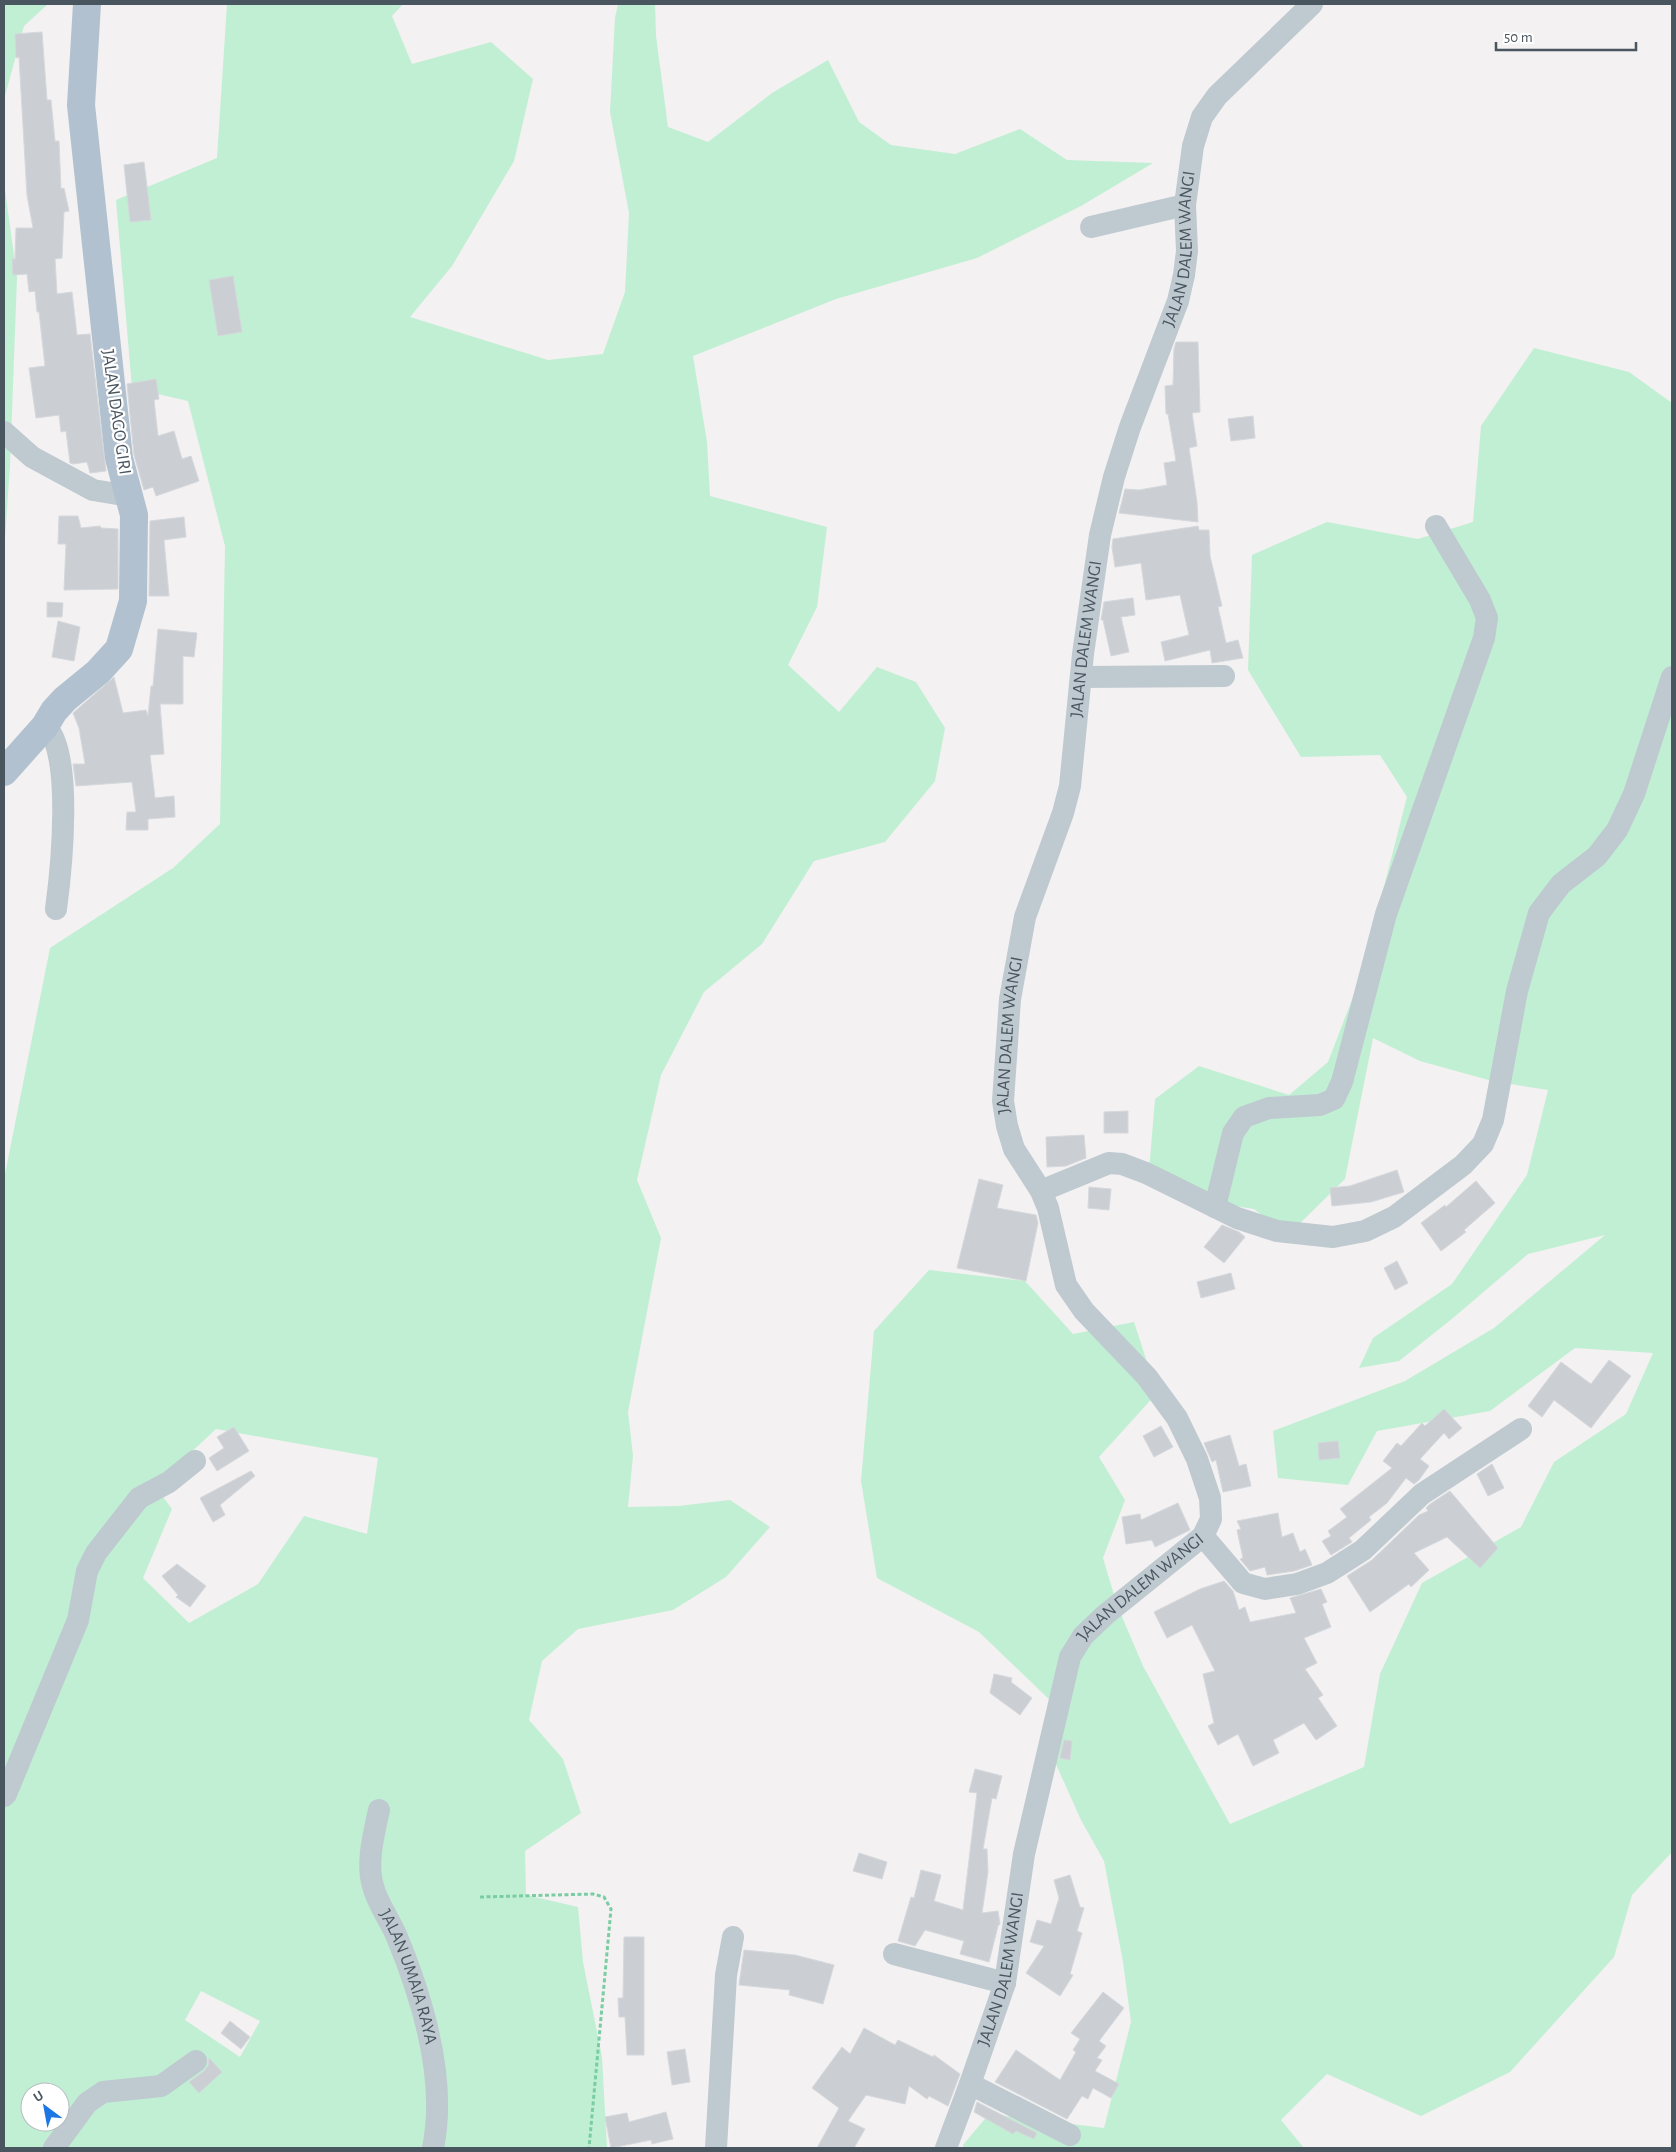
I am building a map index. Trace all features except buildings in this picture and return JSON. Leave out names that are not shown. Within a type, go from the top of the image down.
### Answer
[{"type":"main road","name":"JALAN DAGO GIRI","points":[[4,772],[45,726],[64,699],[110,660],[118,649],[125,633],[133,601],[134,516],[119,458],[81,106],[87,4]]},
{"type":"street","name":"JALAN DALEM WANGI","points":[[946,2148],[1005,1983],[1024,1854],[1070,1657],[1083,1636],[1105,1615],[1203,1536],[1211,1519],[1210,1498],[1197,1459],[1177,1418],[1147,1377],[1084,1311],[1066,1285],[1048,1208],[1041,1191],[1014,1149],[1007,1126],[1003,1101],[1010,999],[1025,917],[1070,786],[1081,677],[1100,535],[1114,477],[1130,428],[1178,301],[1184,275],[1187,251],[1185,205],[1193,146],[1202,117],[1217,96],[1312,4]]},
{"type":"street","points":[[1091,227],[1185,205]]},
{"type":"street","points":[[4,432],[32,457],[93,490],[129,496]]},
{"type":"street","points":[[1215,1207],[1233,1133],[1244,1117],[1269,1108],[1320,1105],[1334,1098],[1342,1082],[1386,914],[1484,638],[1487,618],[1480,600],[1436,526]]},
{"type":"street","points":[[1081,677],[1224,676]]},
{"type":"street","points":[[1041,1191],[1110,1163],[1122,1164],[1146,1173],[1237,1218],[1277,1231],[1333,1237],[1365,1231],[1394,1217],[1463,1165],[1483,1144],[1493,1120],[1517,991],[1539,913],[1560,884],[1597,856],[1617,830],[1634,794],[1672,677]]},
{"type":"street","points":[[45,726],[51,730],[57,748],[63,780],[60,878],[56,909]]},
{"type":"street","points":[[1203,1536],[1243,1583],[1265,1589],[1296,1584],[1327,1574],[1363,1550],[1422,1494],[1521,1429]]},
{"type":"street","points":[[4,1796],[78,1620],[87,1571],[96,1554],[139,1498],[169,1482],[195,1461]]},
{"type":"street","name":"JALAN UMAIA RAYA","points":[[379,1810],[371,1850],[372,1885],[415,1983],[435,2076],[438,2104],[427,2146]]},
{"type":"street","points":[[716,2148],[726,1975],[733,1937]]},
{"type":"street","points":[[894,1954],[1005,1983]]},
{"type":"street","points":[[54,2148],[87,2103],[103,2092],[161,2086],[196,2061]]},
{"type":"street","points":[[970,2084],[1070,2135]]},
{"type":"path","points":[[480,1897],[593,1894],[604,1897],[611,1909],[590,2148]]},
{"type":"green space","points":[[4,4],[48,4],[24,26],[5,96],[4,139]]},
{"type":"green space","points":[[227,4],[403,4],[392,16],[412,64],[491,42],[533,79],[514,161],[452,266],[410,317],[548,360],[603,354],[625,292],[629,213],[610,112],[615,18],[618,4],[655,4],[656,36],[668,127],[708,142],[772,93],[828,60],[859,122],[891,145],[955,154],[1020,129],[1067,160],[1153,163],[1081,206],[977,258],[836,299],[693,356],[707,442],[710,496],[827,527],[817,607],[788,665],[839,712],[877,667],[916,682],[945,728],[935,781],[885,842],[814,861],[762,944],[704,992],[661,1075],[637,1180],[661,1238],[628,1412],[633,1456],[628,1507],[678,1506],[730,1500],[770,1527],[726,1577],[673,1610],[578,1629],[542,1661],[529,1720],[563,1759],[581,1813],[525,1851],[526,1895],[578,1907],[583,1962],[602,2057],[607,2148],[4,2148],[4,1179],[50,948],[173,868],[220,824],[225,546],[188,401],[132,388],[116,200],[217,158]],"holes":[[[216,1429],[378,1458],[367,1534],[304,1516],[258,1584],[189,1623],[143,1578],[172,1509],[155,1486]],[[201,1991],[260,2021],[240,2057],[185,2020]]]},
{"type":"green space","points":[[4,182],[17,278],[10,465],[4,554]]},
{"type":"green space","points":[[1534,348],[1629,372],[1672,403],[1672,1852],[1632,1895],[1614,1957],[1510,2072],[1421,2116],[1327,2074],[1281,2120],[1304,2148],[963,2148],[963,2145],[989,2114],[1104,2128],[1131,2022],[1123,1962],[1104,1861],[1081,1820],[1051,1753],[1054,1704],[979,1632],[877,1578],[861,1481],[874,1331],[929,1270],[1025,1281],[1073,1334],[1134,1322],[1157,1393],[1099,1457],[1125,1500],[1103,1558],[1117,1605],[1143,1666],[1230,1824],[1364,1767],[1380,1674],[1422,1583],[1521,1527],[1554,1462],[1626,1414],[1653,1353],[1575,1348],[1490,1411],[1377,1431],[1348,1485],[1278,1478],[1273,1431],[1405,1381],[1494,1328],[1605,1235],[1528,1254],[1399,1361],[1359,1368],[1373,1338],[1452,1284],[1527,1175],[1548,1090],[1492,1081],[1420,1061],[1373,1038],[1345,1179],[1288,1235],[1254,1209],[1197,1200],[1149,1171],[1155,1099],[1199,1066],[1289,1095],[1328,1062],[1361,976],[1407,797],[1380,755],[1301,757],[1248,670],[1252,555],[1327,522],[1418,539],[1473,522],[1481,426]]}]
